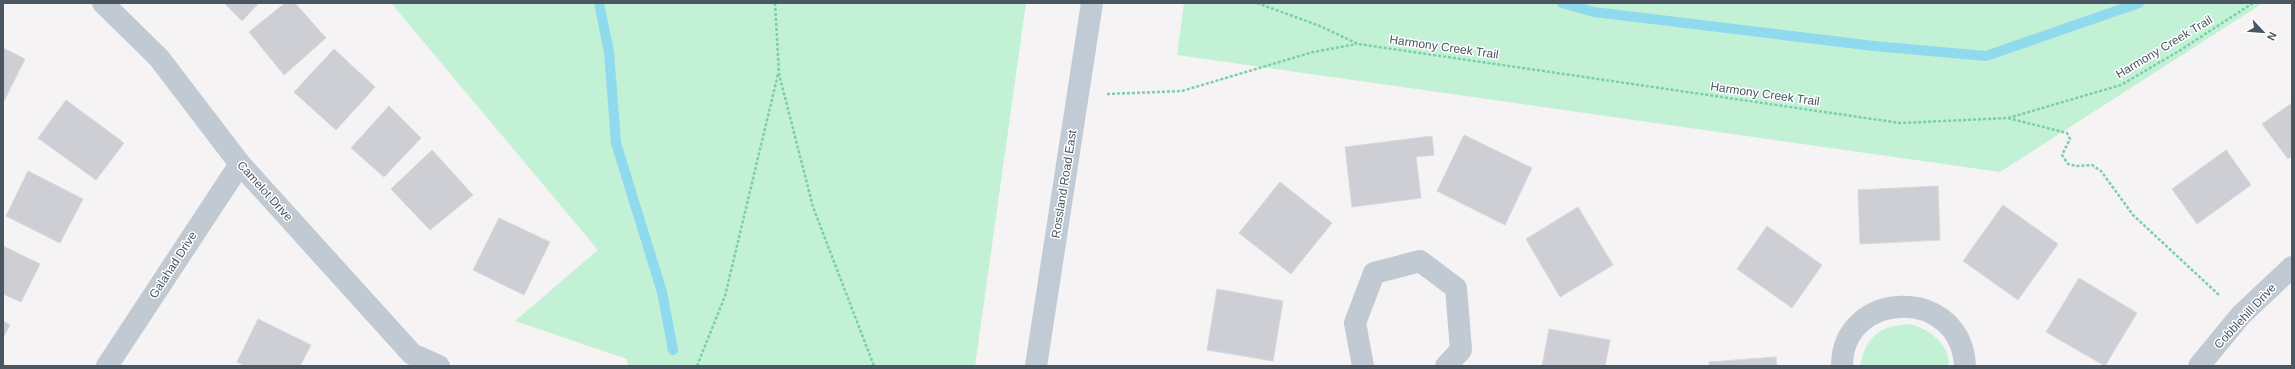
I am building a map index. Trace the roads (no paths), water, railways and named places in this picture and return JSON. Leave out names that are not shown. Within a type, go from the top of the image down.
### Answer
[{"type":"main road","name":"Rossland Road East","points":[[1036,366],[1092,3]]},
{"type":"street","name":"Camelot Drive","points":[[103,3],[159,58],[240,164],[412,354],[439,366]]},
{"type":"street","name":"Galahad Drive","points":[[107,366],[240,164]]},
{"type":"street","points":[[1363,366],[1355,323],[1374,273],[1420,261],[1456,288],[1461,350],[1446,366]]},
{"type":"street","name":"Cobblehill Drive","points":[[2198,366],[2241,316],[2292,266]]},
{"type":"street","points":[[1842,366],[1842,357],[1849,339],[1861,322],[1880,310],[1901,305],[1922,308],[1941,318],[1956,334],[1964,353],[1965,366]]},
{"type":"waterway","points":[[599,3],[609,52],[616,143],[662,292],[673,350]]},
{"type":"waterway","points":[[1562,3],[1594,12],[1874,46],[1986,56],[2139,3]]}]
